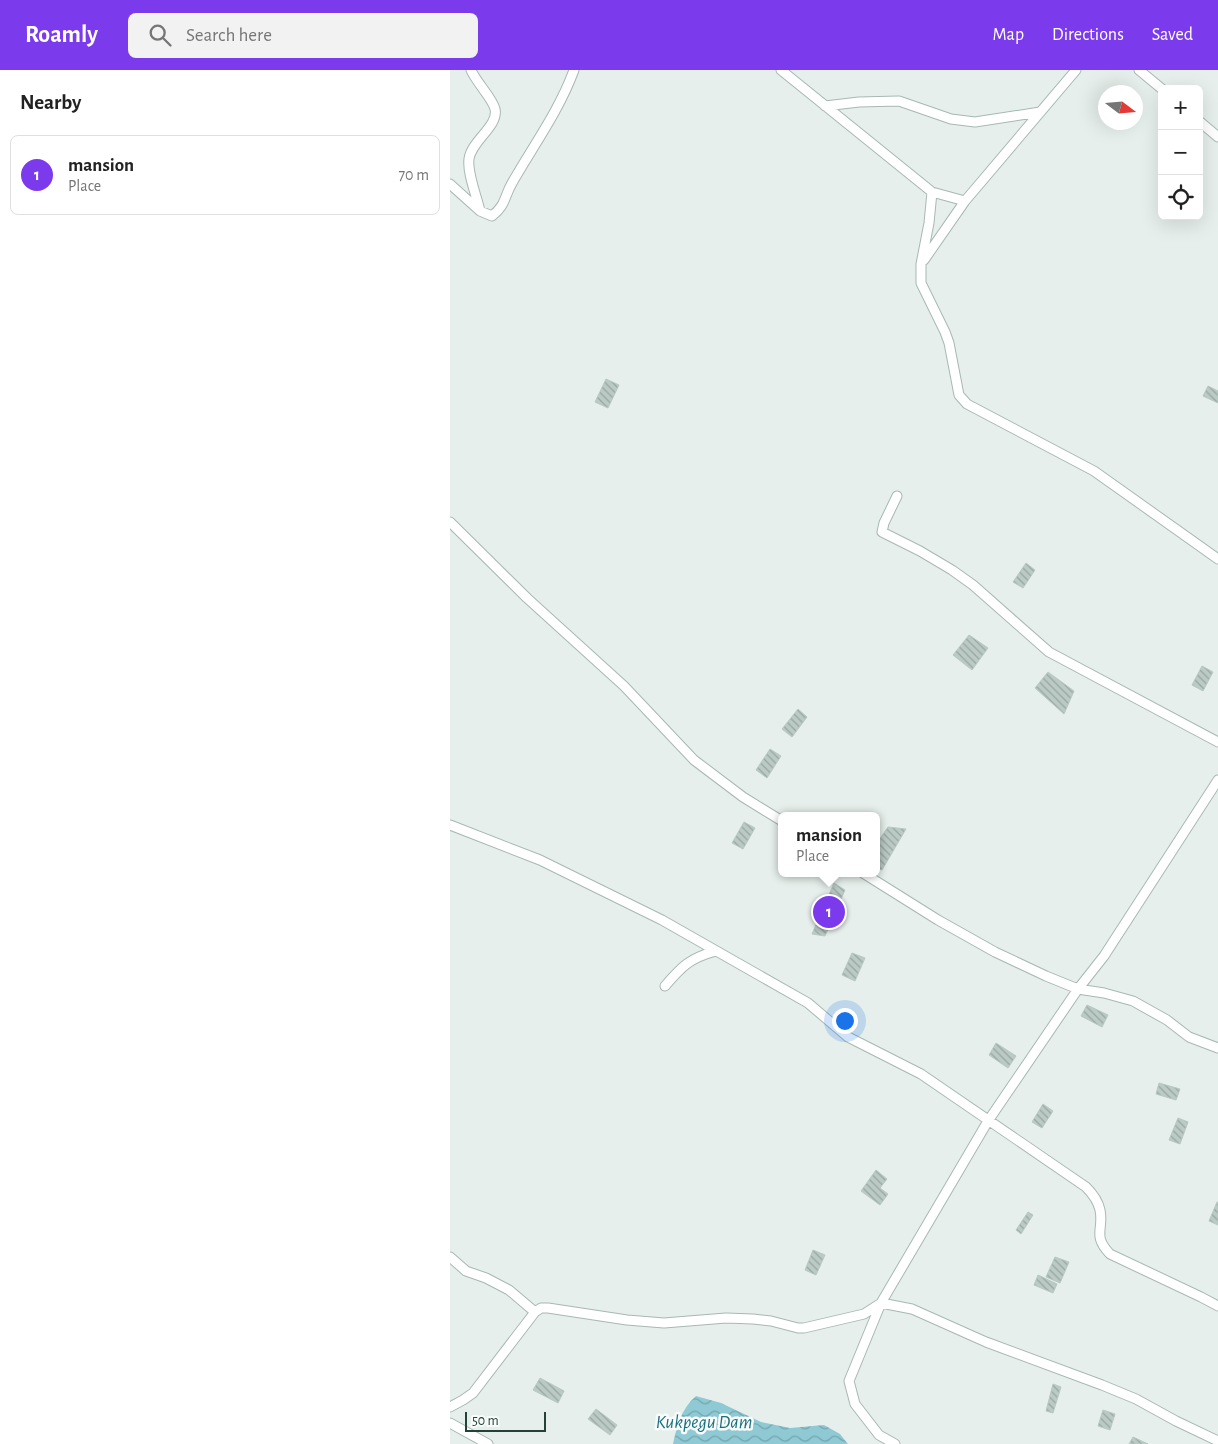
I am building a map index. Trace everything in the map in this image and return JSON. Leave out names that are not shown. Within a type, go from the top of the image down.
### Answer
[{"type":"street","points":[[471,70],[474,78],[495,107],[496,114],[493,122],[472,150],[469,160],[480,211]]},
{"type":"street","points":[[450,184],[480,211],[492,216],[501,209],[510,185],[561,101],[574,70]]},
{"type":"street","points":[[781,70],[932,192],[965,201]]},
{"type":"street","points":[[921,264],[965,201],[1076,70]]},
{"type":"street","points":[[1139,70],[1158,86]]},
{"type":"street","points":[[825,106],[860,102],[899,101],[951,119],[975,122],[1040,112]]},
{"type":"street","points":[[1203,124],[1218,137]]},
{"type":"street","points":[[932,192],[929,223],[921,264],[921,283],[949,343],[959,395],[967,404],[1094,471],[1218,559]]},
{"type":"street","points":[[897,496],[884,523],[882,532],[920,551],[974,585],[1049,652],[1218,742]]},
{"type":"street","points":[[450,522],[527,598],[624,686],[694,760],[743,797],[778,819]]},
{"type":"street","points":[[895,1444],[879,1435],[854,1404],[849,1381],[880,1303],[988,1121],[1078,989],[1104,956],[1218,780]]},
{"type":"street","points":[[450,825],[540,860],[662,920],[808,1003],[848,1037],[921,1074],[1086,1187],[1099,1206],[1100,1242],[1110,1254],[1218,1306]]},
{"type":"street","points":[[869,877],[938,920],[995,952],[1078,989],[1104,993],[1133,1001],[1167,1020],[1189,1037],[1218,1048]]},
{"type":"street","points":[[665,986],[686,964],[700,956],[716,951]]},
{"type":"street","points":[[450,1258],[466,1270],[510,1290],[535,1312]]},
{"type":"street","points":[[450,1407],[473,1393],[535,1312],[541,1308],[627,1320],[664,1323],[726,1318],[771,1321],[804,1328],[864,1314],[880,1303],[912,1309],[986,1342],[1102,1385],[1136,1399],[1218,1441]]},
{"type":"street","points":[[450,1423],[488,1444]]},
{"type":"water","name":"Kukpegu Dam","points":[[696,1396],[721,1403],[761,1422],[790,1428],[824,1425],[840,1434],[848,1444],[673,1444],[683,1412]]},
{"type":"building","points":[[606,379],[619,385],[608,408],[595,402]]},
{"type":"building","points":[[1208,386],[1218,391],[1218,403],[1203,396]]},
{"type":"building","points":[[1026,563],[1035,570],[1023,588],[1013,582]]},
{"type":"building","points":[[969,635],[988,648],[972,670],[953,655]]},
{"type":"building","points":[[1202,666],[1213,672],[1203,691],[1192,685]]},
{"type":"building","points":[[1048,672],[1074,691],[1064,714],[1035,688]]},
{"type":"building","points":[[798,709],[807,717],[792,737],[782,729]]},
{"type":"building","points":[[770,749],[781,756],[767,778],[756,770]]},
{"type":"building","points":[[744,822],[755,828],[743,849],[732,843]]},
{"type":"building","points":[[888,827],[906,829],[882,870],[880,869],[880,838]]},
{"type":"building","points":[[834,883],[845,890],[825,936],[812,934]]},
{"type":"building","points":[[852,953],[865,958],[855,981],[842,975]]},
{"type":"building","points":[[1087,1005],[1108,1015],[1102,1027],[1081,1016]]},
{"type":"building","points":[[996,1043],[1016,1056],[1008,1068],[989,1055]]},
{"type":"building","points":[[1159,1083],[1180,1089],[1176,1100],[1156,1094]]},
{"type":"building","points":[[1043,1104],[1053,1111],[1042,1128],[1032,1122]]},
{"type":"building","points":[[1178,1118],[1188,1122],[1180,1144],[1169,1140]]},
{"type":"building","points":[[876,1170],[887,1179],[880,1188],[888,1194],[880,1205],[861,1191]]},
{"type":"building","points":[[1218,1202],[1218,1225],[1209,1221]]},
{"type":"building","points":[[1028,1212],[1033,1215],[1021,1234],[1016,1230]]},
{"type":"building","points":[[813,1250],[825,1255],[816,1275],[805,1270]]},
{"type":"building","points":[[1055,1257],[1069,1262],[1060,1283],[1046,1277]]},
{"type":"building","points":[[1038,1275],[1057,1284],[1053,1293],[1034,1285]]},
{"type":"building","points":[[540,1378],[564,1391],[558,1403],[533,1390]]},
{"type":"building","points":[[1053,1384],[1061,1387],[1053,1413],[1046,1411]]},
{"type":"building","points":[[596,1409],[617,1425],[610,1435],[588,1419]]},
{"type":"building","points":[[1103,1410],[1115,1414],[1110,1430],[1098,1426]]},
{"type":"building","points":[[1133,1437],[1148,1444],[1129,1444]]},
{"type":"place","name":"mansion","points":[[829,912]]}]
